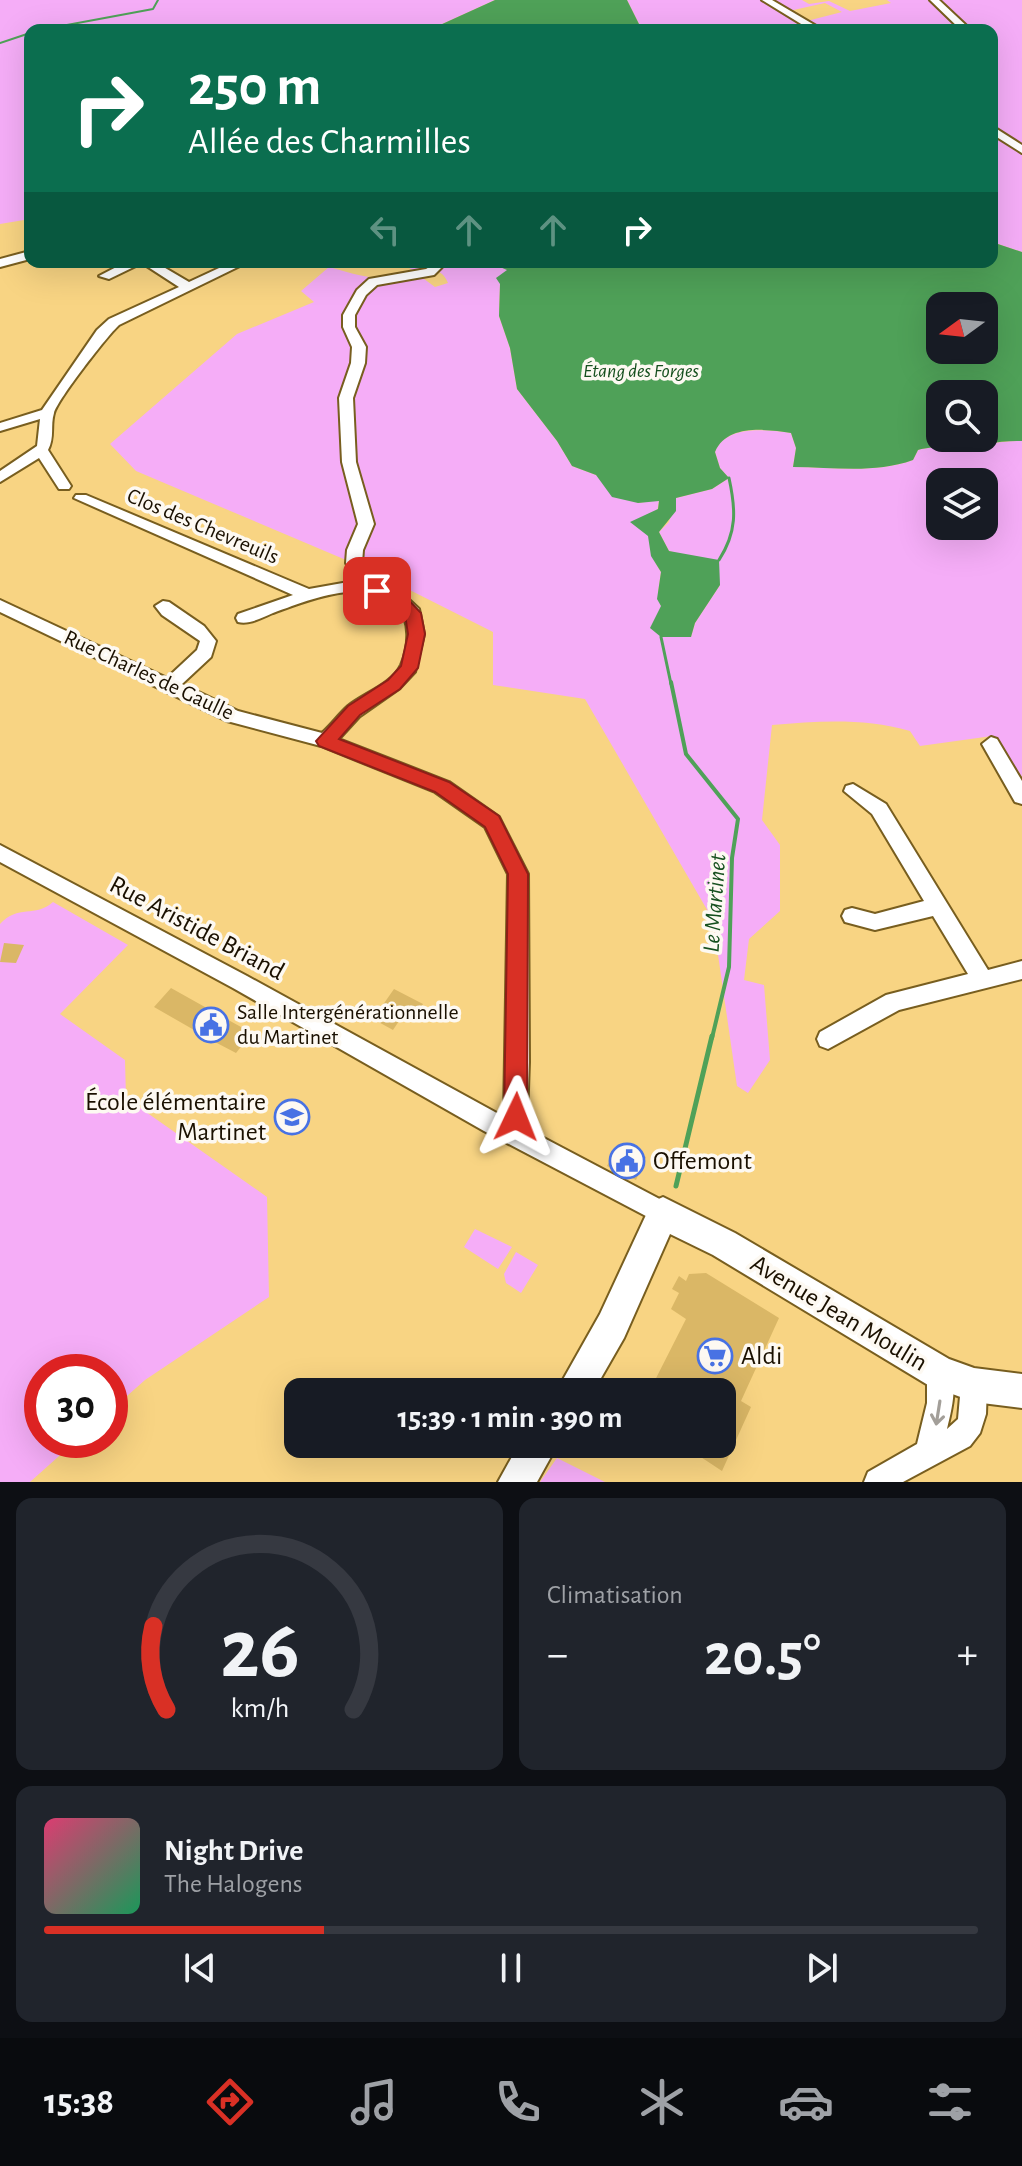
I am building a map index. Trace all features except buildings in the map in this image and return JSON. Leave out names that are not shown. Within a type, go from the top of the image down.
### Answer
[{"type":"main road","name":"Avenue Jean Moulin","points":[[663,1213],[724,1244],[940,1373],[974,1385],[1022,1391]]},
{"type":"main road","points":[[581,1378],[612,1326],[663,1213]]},
{"type":"main road","points":[[516,1482],[531,1458]]},
{"type":"street","points":[[766,0],[808,24]]},
{"type":"street","points":[[934,0],[960,24]]},
{"type":"street","points":[[998,133],[1022,150]]},
{"type":"street","points":[[0,263],[24,257]]},
{"type":"street","points":[[105,276],[123,268]]},
{"type":"street","points":[[157,268],[188,287]]},
{"type":"street","points":[[0,478],[41,450],[47,437],[47,413],[102,333],[114,322],[229,268]]},
{"type":"street","points":[[363,585],[354,563],[355,550],[366,524],[349,462],[346,398],[358,363],[359,347],[349,327],[349,315],[361,293],[373,282],[433,270]]},
{"type":"street","points":[[0,427],[47,413]]},
{"type":"street","points":[[41,450],[64,486]]},
{"type":"street","name":"Clos des Chevreuils","points":[[81,498],[308,595]]},
{"type":"street","points":[[244,618],[308,595],[363,585],[398,599],[413,613],[416,634],[409,668],[394,684],[354,711],[326,741]]},
{"type":"street","name":"Rue Charles de Gaulle","points":[[0,605],[233,716],[326,741],[442,787],[492,822],[518,874],[516,1117],[509,1131]]},
{"type":"street","points":[[163,606],[171,615],[202,631],[208,641],[205,653],[169,686]]},
{"type":"street","points":[[991,744],[1022,797]]},
{"type":"street","points":[[853,791],[879,809],[982,979]]},
{"type":"street","name":"Rue Aristide Briand","points":[[0,853],[663,1213]]},
{"type":"street","points":[[852,916],[875,922],[938,906]]},
{"type":"street","points":[[828,1039],[894,1002],[1022,970]]},
{"type":"street","points":[[928,1453],[940,1403],[940,1373]]},
{"type":"street","points":[[878,1482],[928,1453],[958,1441],[968,1431],[974,1385]]},
{"type":"shaded area","points":[[0,0],[495,0],[442,24],[24,24],[24,220],[0,224]]},
{"type":"shaded area","points":[[627,0],[802,0],[809,4],[829,1],[850,11],[891,3],[887,0],[1022,0],[1022,252],[998,244],[998,24],[639,24]],"holes":[[[825,3],[842,12],[799,23],[780,13]]]},
{"type":"shaded area","points":[[328,268],[385,279],[420,276],[435,287],[448,283],[438,272],[415,272],[409,268],[508,270],[500,284],[499,316],[510,348],[517,389],[572,466],[596,475],[638,503],[659,500],[650,544],[661,572],[658,592],[661,637],[691,637],[695,623],[720,585],[695,558],[669,551],[659,532],[669,522],[676,498],[712,489],[729,478],[720,468],[715,452],[728,437],[748,431],[791,433],[796,448],[793,467],[854,469],[884,467],[913,460],[918,450],[923,449],[926,452],[998,452],[998,443],[1022,441],[1022,777],[992,736],[920,746],[910,731],[876,724],[825,722],[772,725],[762,820],[780,845],[780,911],[749,939],[744,980],[764,985],[770,1060],[748,1093],[737,1086],[713,920],[585,699],[493,685],[493,632],[372,571],[136,471],[110,444],[237,334],[314,302],[301,291]]},
{"type":"shaded area","points":[[53,902],[128,945],[60,1014],[125,1060],[126,1098],[267,1197],[269,1297],[145,1380],[128,1395],[128,1354],[24,1354],[24,1458],[57,1458],[30,1482],[0,1482],[0,924],[13,914],[46,907]]},
{"type":"shaded area","points":[[475,1229],[512,1247],[498,1269],[464,1247]]},
{"type":"shaded area","points":[[516,1252],[538,1265],[521,1293],[506,1283],[504,1274]]},
{"type":"shaded area","points":[[557,1458],[605,1482],[540,1482]]},
{"type":"water","points":[[495,0],[627,0],[639,24],[442,24]]},
{"type":"water","name":"Étang des Forges","points":[[998,244],[1022,252],[1022,441],[998,442],[998,380],[926,380],[926,449],[918,450],[913,460],[884,467],[793,467],[796,448],[791,433],[748,430],[728,437],[715,452],[720,468],[729,478],[712,489],[676,498],[676,511],[659,532],[669,551],[719,560],[720,585],[695,623],[691,637],[661,637],[650,628],[661,606],[657,599],[661,572],[651,556],[648,536],[630,522],[658,509],[659,501],[638,503],[612,497],[596,475],[572,466],[517,389],[510,348],[499,316],[500,284],[496,278],[507,270],[502,268],[998,268]]},
{"type":"waterway","points":[[72,24],[153,9],[158,0]]},
{"type":"waterway","points":[[0,43],[24,35]]},
{"type":"waterway","points":[[719,560],[732,530],[733,500],[729,478]]},
{"type":"waterway","name":"Le Martinet","points":[[661,637],[671,684]]},
{"type":"waterway","name":"Le Martinet","points":[[671,682],[686,754],[738,819],[732,858],[729,967],[712,1038]]},
{"type":"waterway","name":"Le Martinet","points":[[676,1186],[712,1036]]},
{"type":"place","name":"Salle Intergénérationnelle du Martinet","points":[[211,1025]]},
{"type":"place","name":"École élémentaire Martinet","points":[[292,1117]]},
{"type":"place","name":"Offemont","points":[[627,1161]]},
{"type":"place","name":"Aldi","points":[[715,1356]]},
{"type":"route","points":[[377,591],[398,599],[413,613],[416,634],[409,668],[394,684],[354,711],[326,741],[442,787],[492,822],[518,874],[516,1117]]}]
